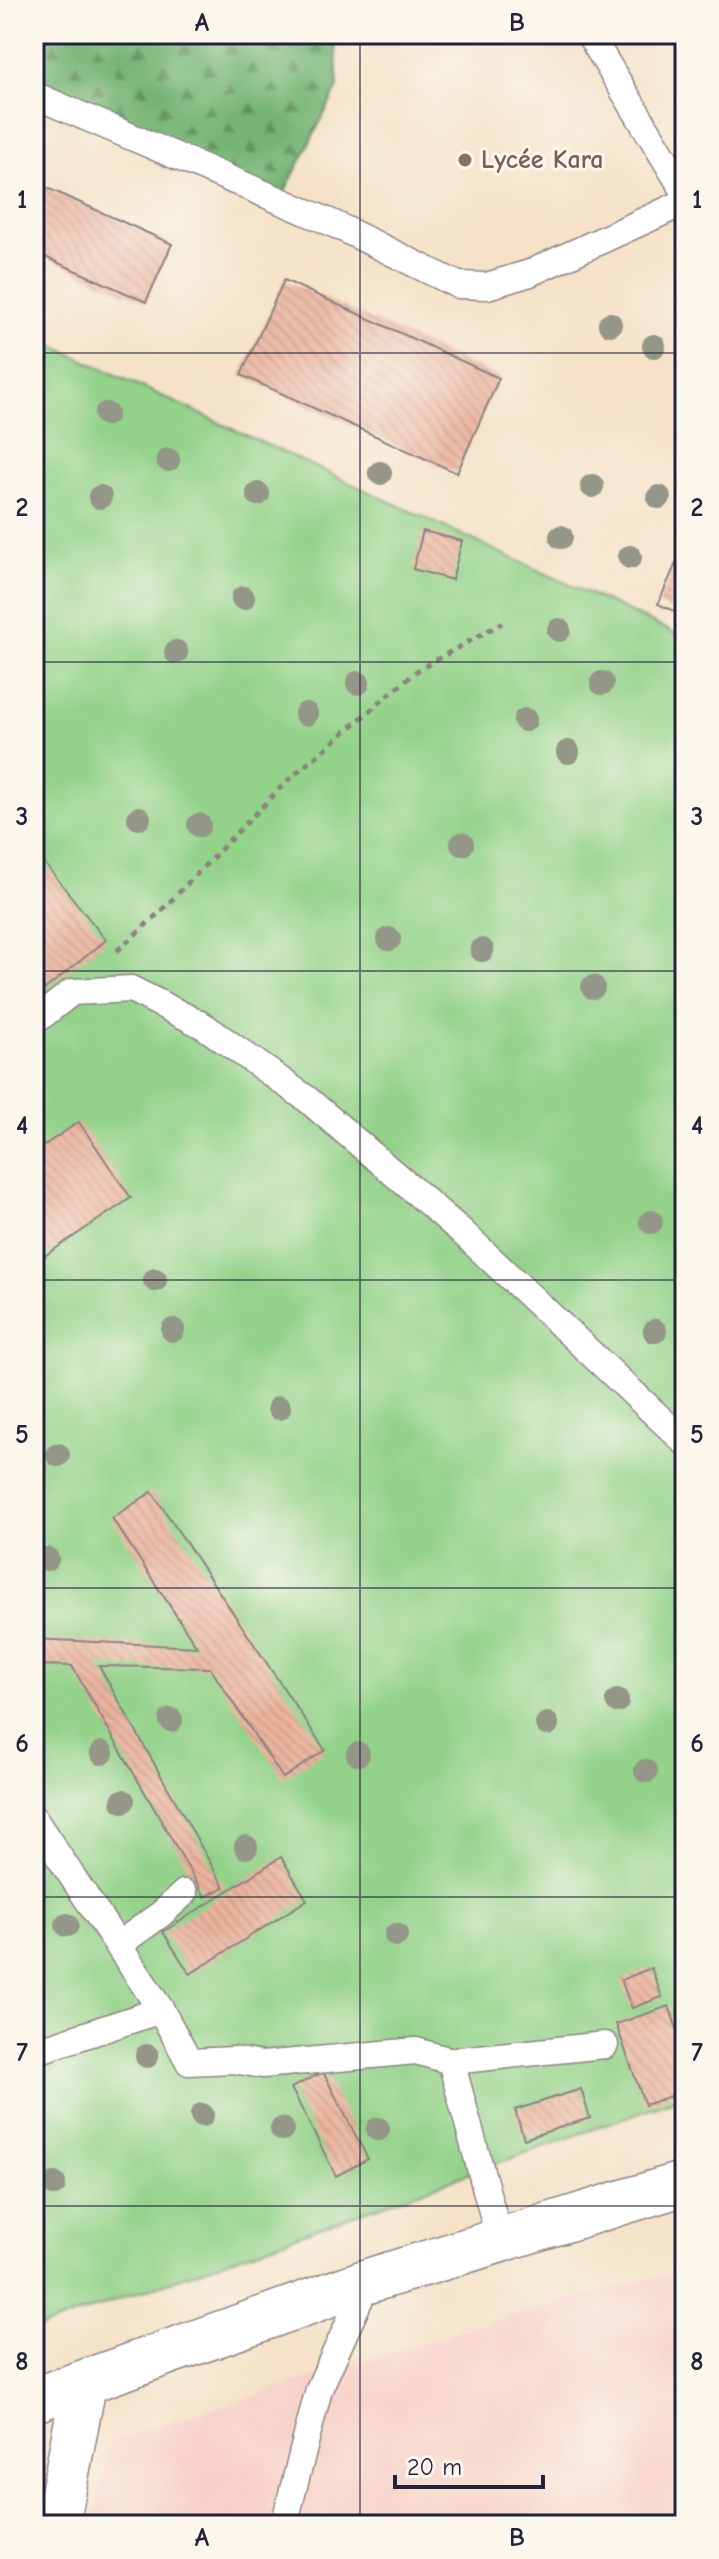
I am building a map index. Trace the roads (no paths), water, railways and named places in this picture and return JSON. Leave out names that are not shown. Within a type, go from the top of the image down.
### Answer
[{"type":"street","points":[[34,2400],[368,2281],[685,2183]]},
{"type":"street","points":[[57,2525],[84,2384]]},
{"type":"lane","points":[[589,34],[685,192]]},
{"type":"lane","points":[[34,95],[332,223],[458,285],[487,286],[530,273],[685,202]]},
{"type":"lane","points":[[34,1022],[72,992],[131,989],[204,1026],[307,1099],[461,1231],[685,1442]]},
{"type":"lane","points":[[34,1819],[161,2010],[189,2062],[234,2060],[262,2065],[416,2051],[451,2061],[605,2045]]},
{"type":"lane","points":[[118,1945],[184,1893]]},
{"type":"lane","points":[[34,2052],[161,2010]]},
{"type":"lane","points":[[451,2061],[500,2241]]},
{"type":"lane","points":[[284,2525],[319,2389],[368,2281]]},
{"type":"place","name":"Lycée Kara","points":[[465,160]]}]
